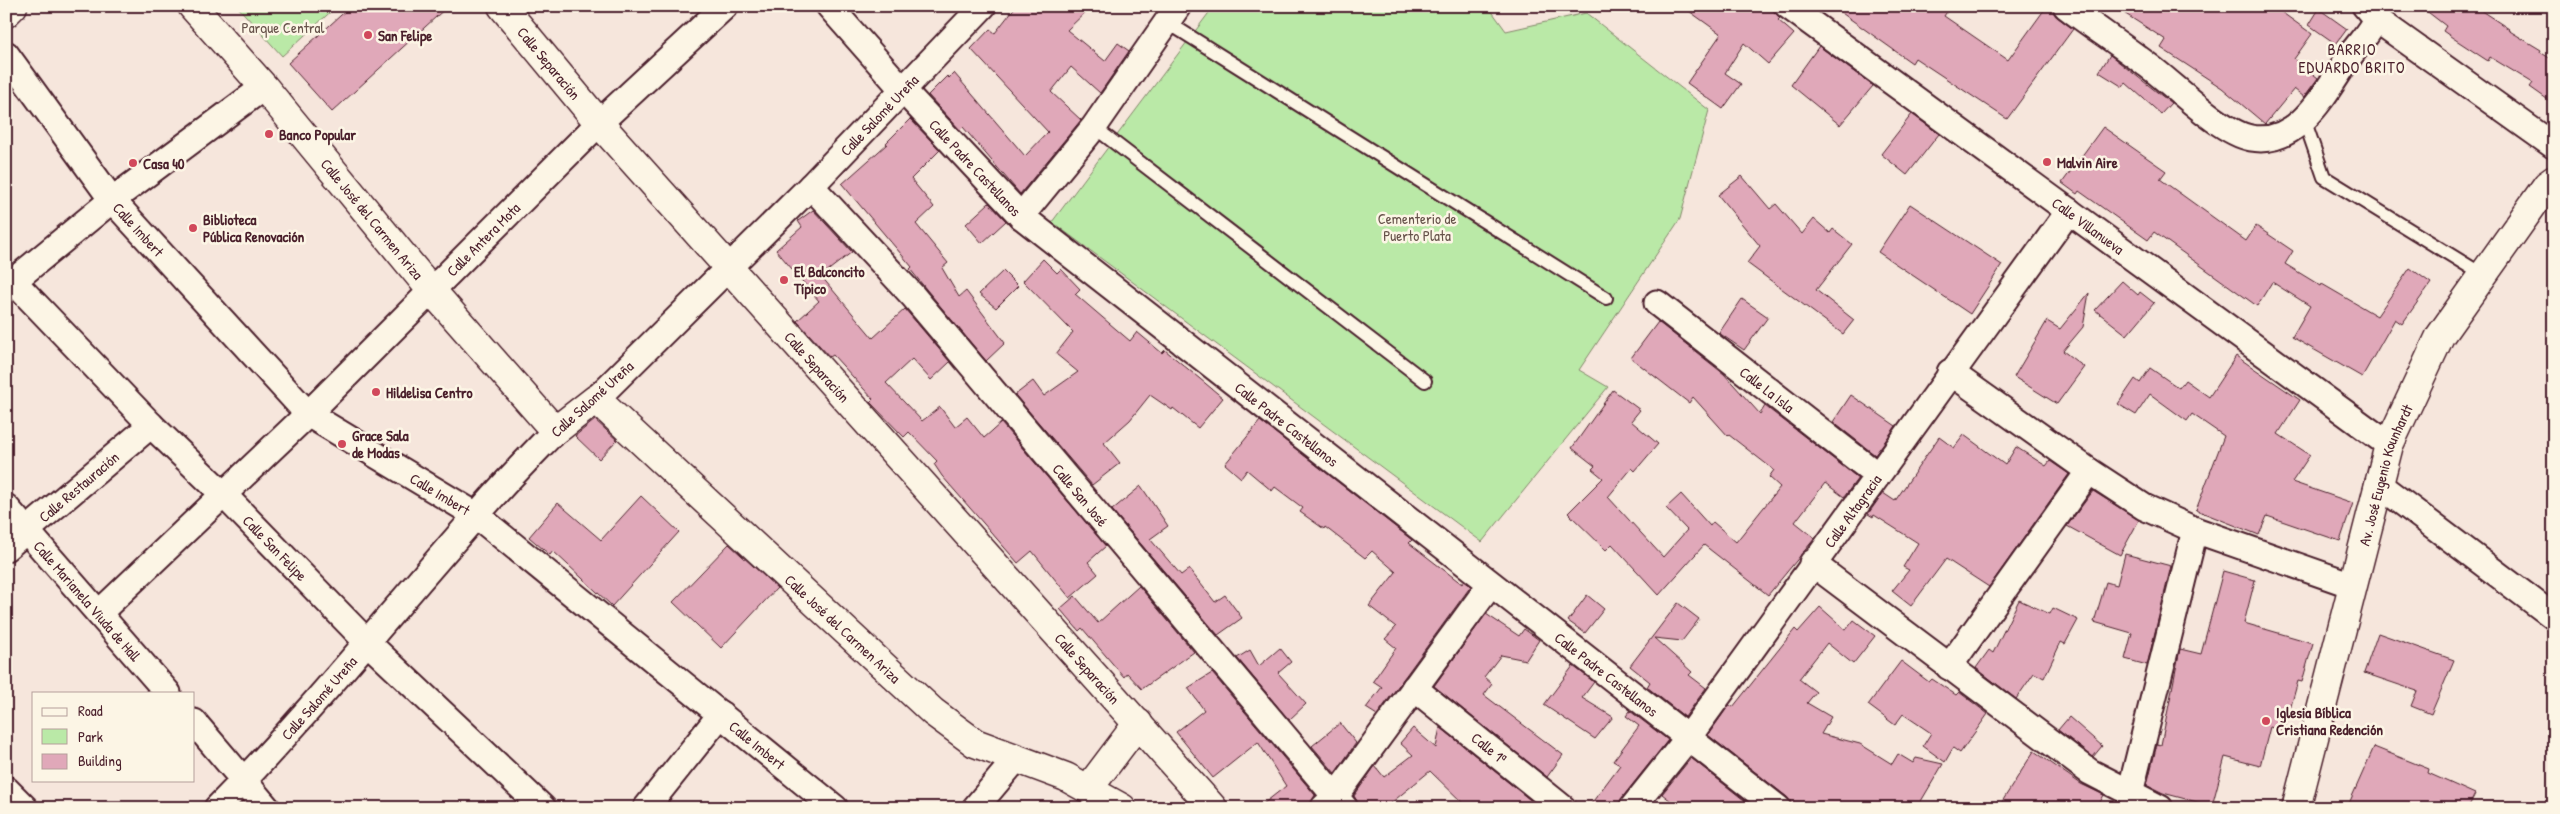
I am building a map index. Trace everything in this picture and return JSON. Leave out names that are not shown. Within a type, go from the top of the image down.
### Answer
[{"type":"street","points":[[6,13],[13,6]]},
{"type":"street","name":"Calle José del Carmen Ariza","points":[[192,6],[264,87],[432,291],[555,431]]},
{"type":"street","name":"Calle Separación","points":[[502,6],[599,123],[1213,808]]},
{"type":"street","name":"Calle Antera Mota","points":[[99,613],[308,414],[599,123],[725,6]]},
{"type":"street","name":"Calle Padre Castellanos","points":[[829,6],[903,90],[1021,216],[1490,585],[1778,808]]},
{"type":"street","name":"Calle Salomé Ureña","points":[[217,808],[367,642],[476,515],[555,431],[596,399],[730,268],[983,6]]},
{"type":"street","name":"Calle Villanueva","points":[[1788,6],[2389,445]]},
{"type":"street","points":[[2066,6],[2148,64],[2198,107],[2234,132],[2251,138],[2275,138],[2304,119],[2322,98],[2352,53],[2371,30],[2371,12]]},
{"type":"street","points":[[1021,216],[1094,127],[1166,11]]},
{"type":"street","points":[[2371,12],[2554,146]]},
{"type":"street","name":"Calle Imbert","points":[[6,54],[112,200],[308,414],[476,515],[835,808]]},
{"type":"street","points":[[10,284],[112,200],[264,87]]},
{"type":"street","name":"Av. José Eugenio Kounhardt","points":[[2296,808],[2389,445],[2440,336],[2547,185],[2554,180]]},
{"type":"street","name":"Calle San José","points":[[811,186],[913,296],[1334,804]]},
{"type":"street","name":"Calle Altagracia","points":[[1632,808],[1688,738],[1876,474],[2069,211]]},
{"type":"street","name":"Calle San Felipe","points":[[10,284],[150,425],[222,494],[367,642],[542,808]]},
{"type":"street","name":"Calle La Isla","points":[[1657,303],[1876,474]]},
{"type":"street","points":[[1950,372],[2088,471],[2144,507],[2195,530],[2352,586]]},
{"type":"street","name":"Calle José del Carmen Ariza","points":[[596,399],[933,712],[975,743],[1066,777],[1089,788],[1122,808]]},
{"type":"street","name":"Calle Restauración","points":[[6,548],[150,425]]},
{"type":"street","points":[[1949,667],[2088,471]]},
{"type":"street","points":[[2378,484],[2554,618]]},
{"type":"street","name":"Calle Marianela Viuda de Hall","points":[[6,507],[167,692]]},
{"type":"street","points":[[2130,793],[2195,530]]},
{"type":"street","points":[[1812,563],[2090,772],[2160,808]]},
{"type":"street","points":[[1334,804],[1414,688],[1490,585]]},
{"type":"street","name":"Calle 1ª","points":[[1414,688],[1563,808]]},
{"type":"street","points":[[646,808],[721,714]]},
{"type":"street","points":[[195,723],[267,808]]},
{"type":"street","points":[[1089,788],[1138,723]]},
{"type":"street","points":[[975,808],[1016,759]]},
{"type":"street","points":[[6,789],[25,808]]},
{"type":"lane","points":[[1166,11],[1606,298]]},
{"type":"lane","points":[[2304,119],[2324,178],[2483,275]]},
{"type":"lane","points":[[1094,127],[1426,381]]},
{"type":"green space","name":"Parque Central","points":[[237,6],[337,6],[282,56]]},
{"type":"green space","name":"Cementerio de Puerto Plata","points":[[1214,6],[1488,6],[1506,31],[1586,13],[1709,110],[1680,219],[1579,370],[1608,387],[1482,542],[1052,222]]},
{"type":"building","name":"San Felipe","points":[[351,6],[448,6],[332,112],[288,63]]},
{"type":"building","points":[[1016,6],[1092,6],[1067,30],[1105,61],[1118,43],[1129,51],[1100,93],[1071,67],[1051,92],[1081,120],[1020,194],[963,127],[960,130],[928,95],[947,76],[949,78],[954,73],[1025,156],[1048,132],[971,49],[990,29],[995,33]]},
{"type":"building","points":[[1682,6],[1768,6],[1780,18],[1778,20],[1794,34],[1768,64],[1744,43],[1725,73],[1741,84],[1723,109],[1687,83],[1721,34]]},
{"type":"building","points":[[1832,6],[1951,6],[1944,16],[2008,60],[2047,6],[2052,6],[2057,17],[2073,29],[2007,119],[1915,58],[1912,63]]},
{"type":"building","points":[[2113,6],[2273,6],[2312,34],[2294,59],[2318,78],[2304,97],[2294,89],[2265,124],[2222,88],[2161,48],[2166,40]]},
{"type":"building","points":[[2420,6],[2474,6],[2541,50],[2540,52],[2554,61],[2554,104],[2530,87],[2533,83],[2490,57],[2488,61],[2443,31],[2446,26]]},
{"type":"building","points":[[2319,9],[2347,29],[2336,44],[2309,25]]},
{"type":"building","points":[[1819,46],[1873,86],[1840,125],[1791,85]]},
{"type":"building","points":[[2110,55],[2171,103],[2161,114],[2126,83],[2123,87],[2099,72]]},
{"type":"building","points":[[1912,114],[1939,134],[1907,175],[1881,154]]},
{"type":"building","points":[[910,119],[940,150],[911,179],[934,207],[916,224],[948,263],[942,268],[959,297],[966,291],[1005,343],[986,361],[910,269],[912,267],[842,184],[887,144]]},
{"type":"building","points":[[2103,127],[2166,171],[2160,179],[2246,241],[2256,226],[2293,251],[2285,264],[2377,316],[2410,268],[2431,283],[2402,324],[2395,319],[2362,377],[2292,337],[2310,306],[2272,282],[2257,306],[2154,232],[2148,240],[2079,191],[2077,194],[2062,183]]},
{"type":"building","points":[[1742,176],[1770,209],[1776,204],[1802,234],[1814,219],[1830,233],[1833,229],[1852,244],[1816,290],[1854,320],[1843,334],[1747,263],[1760,246],[1718,195]]},
{"type":"building","points":[[989,203],[1006,221],[982,243],[966,224]]},
{"type":"building","points":[[1910,204],[2002,265],[1970,314],[1878,252]]},
{"type":"building","points":[[813,210],[852,252],[821,276],[873,338],[905,309],[950,362],[931,380],[912,359],[886,383],[922,421],[940,407],[955,427],[967,417],[984,438],[1001,423],[1106,546],[1088,562],[1098,574],[1070,598],[1032,551],[1018,563],[942,476],[934,464],[937,461],[909,432],[904,437],[870,402],[873,399],[833,355],[830,357],[797,321],[819,301],[776,250],[802,227],[798,221]]},
{"type":"building","points":[[1043,259],[1057,273],[1061,269],[1080,289],[1075,294],[1130,341],[1137,332],[1162,353],[1165,350],[1223,398],[1198,428],[1173,408],[1172,410],[1150,395],[1130,420],[1104,443],[1120,463],[1092,485],[1015,395],[1033,381],[1044,396],[1078,372],[1056,354],[1073,332],[1023,281]]},
{"type":"building","points":[[1003,271],[1018,286],[996,308],[979,294]]},
{"type":"building","points":[[2122,281],[2138,295],[2140,292],[2154,303],[2127,335],[2095,310]]},
{"type":"building","points":[[2089,293],[2083,327],[2063,351],[2084,367],[2057,404],[2014,377],[2047,321],[2060,329]]},
{"type":"building","points":[[1742,299],[1768,317],[1744,350],[1719,333]]},
{"type":"building","points":[[1658,322],[1724,374],[1760,414],[1765,406],[1858,478],[1844,497],[1825,483],[1795,522],[1815,538],[1768,595],[1704,545],[1659,595],[1612,544],[1606,550],[1568,513],[1603,478],[1592,469],[1595,466],[1572,448],[1613,390],[1640,410],[1631,421],[1658,444],[1635,471],[1632,468],[1608,497],[1663,557],[1687,530],[1666,508],[1681,494],[1710,526],[1713,522],[1736,542],[1780,487],[1769,477],[1774,470],[1728,436],[1693,397],[1689,403],[1631,358]]},
{"type":"building","points":[[2236,356],[2300,400],[2278,434],[2310,455],[2292,482],[2353,503],[2340,541],[2267,516],[2259,535],[2196,510],[2224,436],[2192,414],[2187,421],[2150,394],[2136,415],[2118,404],[2135,379],[2140,383],[2150,368],[2179,388],[2185,380],[2209,397]]},
{"type":"building","points":[[1851,395],[1896,426],[1875,455],[1833,422]]},
{"type":"building","points":[[595,420],[617,440],[599,459],[575,436]]},
{"type":"building","points":[[1260,421],[1412,540],[1409,543],[1462,584],[1464,581],[1471,586],[1377,715],[1366,708],[1382,687],[1373,681],[1396,648],[1385,639],[1396,627],[1369,606],[1396,572],[1372,551],[1365,558],[1325,527],[1324,529],[1300,512],[1303,508],[1275,487],[1272,491],[1247,470],[1241,478],[1225,464]]},
{"type":"building","points":[[1964,435],[2005,465],[2016,447],[2046,466],[2050,461],[2069,474],[1989,587],[1946,559],[1911,606],[1892,591],[1909,570],[1903,567],[1918,543],[1874,515],[1873,517],[1868,514],[1883,493],[1895,501],[1939,437],[1954,448]]},
{"type":"building","points":[[1141,486],[1168,526],[1150,539],[1181,575],[1189,569],[1215,602],[1225,595],[1242,618],[1218,635],[1112,510]]},
{"type":"building","points":[[2093,491],[2139,520],[2120,555],[2067,526]]},
{"type":"building","points":[[641,496],[679,532],[612,606],[553,551],[550,555],[529,537],[558,503],[601,540]]},
{"type":"building","points":[[729,544],[777,588],[721,648],[673,602]]},
{"type":"building","points":[[2125,554],[2171,566],[2147,665],[2125,659],[2132,633],[2094,622],[2106,582],[2117,585]]},
{"type":"building","points":[[2223,571],[2255,580],[2244,623],[2313,643],[2302,682],[2298,681],[2284,731],[2270,727],[2260,766],[2225,757],[2212,806],[2163,793],[2147,785],[2157,744],[2161,745],[2180,649],[2201,654]]},
{"type":"building","points":[[1139,586],[1194,652],[1142,689],[1127,673],[1124,677],[1082,628],[1079,631],[1060,609],[1075,596],[1098,623]]},
{"type":"building","points":[[1587,595],[1604,609],[1585,633],[1568,621]]},
{"type":"building","points":[[2019,600],[2050,614],[2053,608],[2078,620],[2065,644],[2061,642],[2044,678],[2034,673],[2016,699],[1976,668],[1989,650],[1993,653]]},
{"type":"building","points":[[1678,603],[1699,619],[1682,641],[1654,638],[1692,672],[1689,675],[1706,688],[1685,717],[1647,687],[1650,682],[1630,666]]},
{"type":"building","points":[[1820,607],[1846,630],[1854,620],[1875,636],[1853,664],[1827,643],[1799,679],[1816,692],[1807,703],[1831,717],[1821,734],[1860,744],[1892,764],[1898,754],[1913,763],[1916,758],[1943,764],[1917,808],[1792,808],[1787,797],[1708,735],[1729,705],[1733,707],[1795,629],[1798,632]]},
{"type":"building","points":[[1486,614],[1519,636],[1524,629],[1539,640],[1526,660],[1501,655],[1484,677],[1492,684],[1484,695],[1563,755],[1547,777],[1434,686]]},
{"type":"building","points":[[2378,633],[2454,660],[2431,714],[2411,706],[2417,691],[2364,673]]},
{"type":"building","points":[[1280,648],[1291,662],[1278,673],[1306,704],[1289,720],[1237,658],[1250,650],[1259,666]]},
{"type":"building","points":[[1901,661],[1929,682],[1932,679],[1956,695],[1959,692],[1988,714],[1960,753],[1953,748],[1945,762],[1923,746],[1931,733],[1903,714],[1895,725],[1868,705]]},
{"type":"building","points":[[1573,666],[1594,682],[1582,698],[1613,717],[1595,739],[1544,705]]},
{"type":"building","points":[[1212,673],[1315,795],[1309,808],[1258,808],[1286,786],[1258,742],[1213,778],[1176,732],[1204,710],[1188,688]]},
{"type":"building","points":[[1630,711],[1668,740],[1621,799],[1618,808],[1588,808],[1620,765],[1613,761],[1639,726],[1626,716]]},
{"type":"building","points":[[2069,717],[2102,746],[2093,757],[2058,730]]},
{"type":"building","points":[[1340,723],[1356,743],[1335,773],[1312,746]]},
{"type":"building","points":[[1440,727],[1540,808],[1468,808],[1430,771],[1385,808],[1361,808],[1354,796],[1375,766],[1384,777],[1413,755],[1400,743],[1413,728],[1436,748]]},
{"type":"building","points":[[2374,747],[2429,769],[2428,773],[2475,794],[2468,808],[2347,808]]},
{"type":"building","points":[[2034,751],[2081,784],[2104,795],[2097,808],[1998,808]]},
{"type":"building","points":[[1691,758],[1754,808],[1680,808],[1662,794]]},
{"type":"place","name":"San Felipe","points":[[368,35]]},
{"type":"place","name":"Banco Popular","points":[[269,134]]},
{"type":"place","name":"Malvin Aire","points":[[2047,162]]},
{"type":"place","name":"Casa 40","points":[[133,163]]},
{"type":"place","name":"Biblioteca Pública Renovación","points":[[193,228]]},
{"type":"place","name":"El Balconcito Típico","points":[[784,280]]},
{"type":"place","name":"Hildelisa Centro","points":[[376,392]]},
{"type":"place","name":"Grace Sala de Modas","points":[[342,444]]},
{"type":"place","name":"Iglesia Bíblica Cristiana Redención","points":[[2266,721]]},
{"type":"district","name":"BARRIO EDUARDO BRITO","points":[[2352,58]]}]
